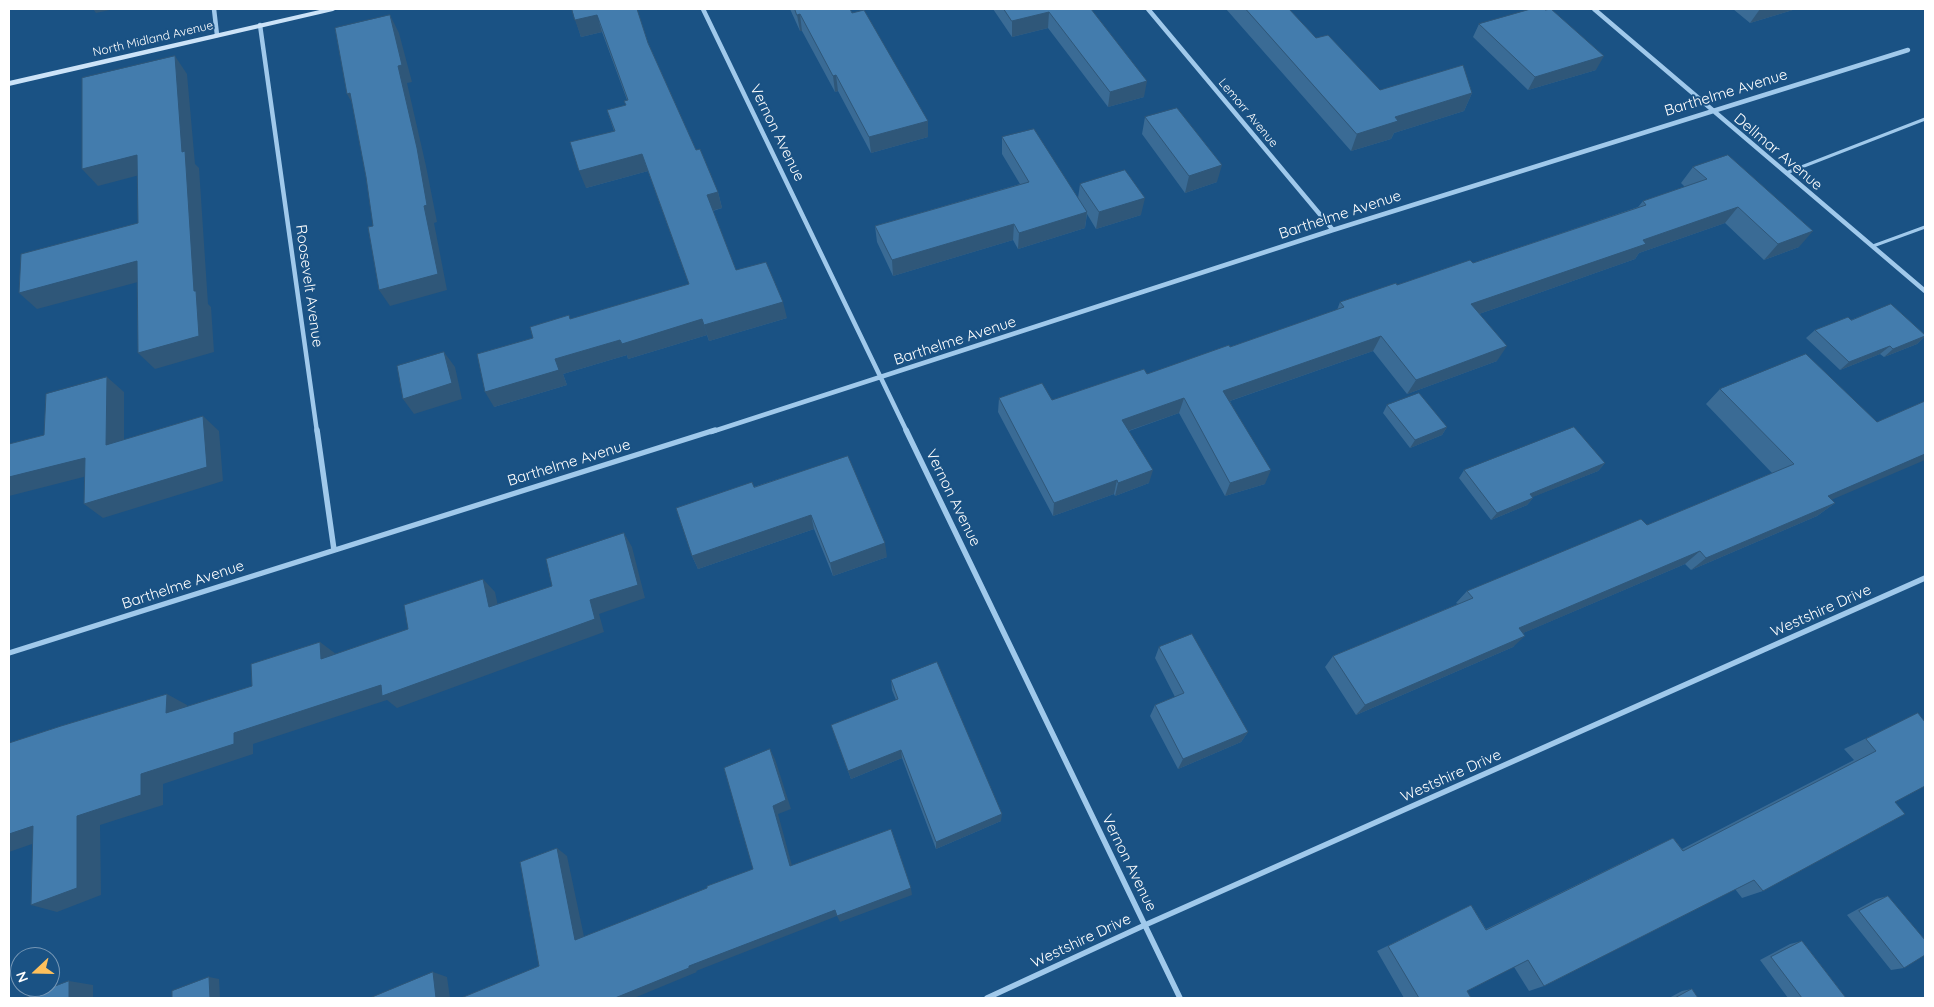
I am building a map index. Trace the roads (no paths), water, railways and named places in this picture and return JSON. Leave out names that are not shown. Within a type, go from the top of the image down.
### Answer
[{"type":"street","points":[[214,9],[217,35]]},
{"type":"street","name":"North Midland Avenue","points":[[9,84],[333,9]]},
{"type":"street","name":"Vernon Avenue","points":[[703,9],[1180,998]]},
{"type":"street","name":"Lemorr Avenue","points":[[1148,9],[1334,230]]},
{"type":"street","name":"Dellmar Avenue","points":[[1594,9],[1925,291]]},
{"type":"street","name":"Roosevelt Avenue","points":[[260,25],[334,550]]},
{"type":"street","name":"Barthelme Avenue","points":[[9,653],[881,378],[1334,230],[1908,50]]},
{"type":"street","name":"Westshire Drive","points":[[987,998],[1925,578]]},
{"type":"lane","points":[[1786,173],[1925,119]]},
{"type":"lane","points":[[1873,246],[1925,228]]}]
